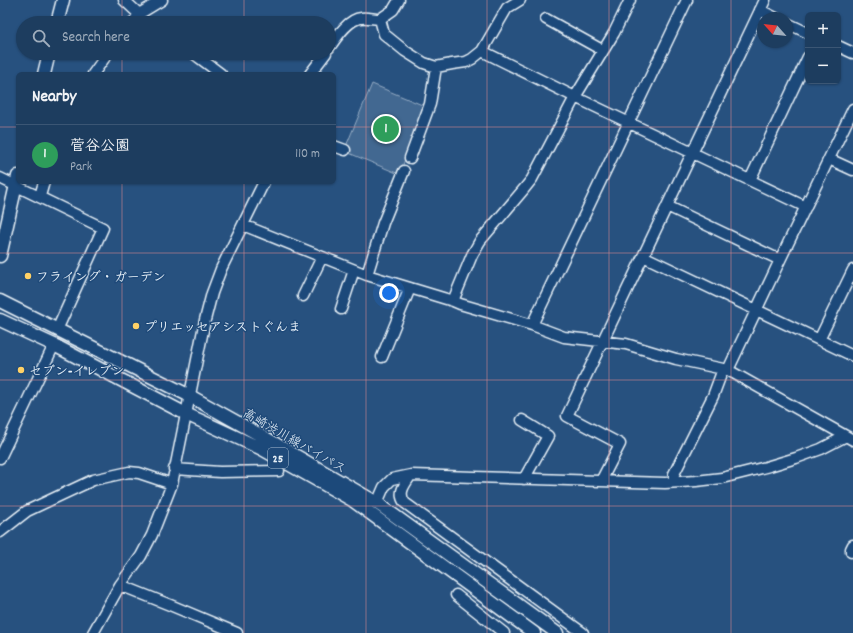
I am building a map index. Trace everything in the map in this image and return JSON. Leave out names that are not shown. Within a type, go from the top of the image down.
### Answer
[{"type":"main road","points":[[59,16],[63,0]]},
{"type":"main road","points":[[44,72],[47,60]]},
{"type":"main road","points":[[0,256],[16,184]]},
{"type":"main road","name":"高崎渋川線バイパス","points":[[0,301],[190,396],[377,503],[558,633]]},
{"type":"main road","name":"高崎渋川線バイパス","points":[[0,320],[54,345],[186,414],[262,449],[352,500],[534,633]]},
{"type":"street","points":[[124,0],[134,16]]},
{"type":"street","points":[[140,16],[162,0]]},
{"type":"street","points":[[336,38],[353,20],[359,18],[380,19],[393,10],[398,0]]},
{"type":"street","points":[[380,19],[384,34],[405,51],[436,67],[466,62],[472,59],[482,51],[507,8],[520,0]]},
{"type":"street","points":[[453,301],[472,255],[480,241],[532,179],[575,97],[602,50],[614,33],[630,0]]},
{"type":"street","points":[[532,325],[687,0]]},
{"type":"street","points":[[601,481],[620,444],[567,416],[765,0]]},
{"type":"street","points":[[760,10],[764,12]]},
{"type":"street","points":[[546,19],[602,50]]},
{"type":"street","points":[[793,26],[805,32]]},
{"type":"street","points":[[841,47],[853,53]]},
{"type":"street","points":[[482,51],[806,207]]},
{"type":"street","points":[[94,72],[103,60]]},
{"type":"street","points":[[202,60],[218,72]]},
{"type":"street","points":[[312,72],[321,60]]},
{"type":"street","points":[[750,180],[805,63]]},
{"type":"street","points":[[410,158],[430,104],[436,67]]},
{"type":"street","points":[[674,482],[674,474],[712,396],[757,310],[853,109]]},
{"type":"street","points":[[336,147],[344,150]]},
{"type":"street","points":[[829,159],[853,170]]},
{"type":"street","points":[[367,275],[383,223],[404,171]]},
{"type":"street","points":[[0,178],[16,180]]},
{"type":"street","points":[[23,184],[40,196],[103,228],[57,330]]},
{"type":"street","points":[[40,196],[43,184]]},
{"type":"street","points":[[93,633],[120,586],[141,556],[152,534],[172,484],[205,320],[212,294],[221,269],[263,184]]},
{"type":"street","points":[[667,206],[780,260]]},
{"type":"street","points":[[243,225],[367,275],[532,325],[564,337],[626,344],[676,359],[726,370],[850,438]]},
{"type":"street","points":[[643,256],[853,356]]},
{"type":"street","points":[[303,296],[322,257]]},
{"type":"street","points":[[341,309],[354,270]]},
{"type":"street","points":[[819,340],[853,270]]},
{"type":"street","points":[[382,357],[410,288]]},
{"type":"street","points":[[0,458],[54,345]]},
{"type":"street","points":[[522,420],[548,436],[524,479]]},
{"type":"street","points":[[377,503],[384,487],[392,479],[411,475],[666,483],[696,481],[722,478],[766,467],[796,458],[850,438]]},
{"type":"street","points":[[174,469],[220,472],[279,470]]},
{"type":"street","points":[[0,532],[27,511],[93,480],[129,472],[139,473],[172,484]]},
{"type":"street","points":[[411,475],[403,486],[402,497],[405,503],[583,633]]},
{"type":"street","points":[[120,586],[237,633]]},
{"type":"street","points":[[456,596],[504,633]]},
{"type":"shaded area","points":[[372,84],[427,107],[399,174],[344,151]]},
{"type":"place","name":"菅谷公園","points":[[386,129]]},
{"type":"place","name":"フライング・ガーデン","points":[[28,276]]},
{"type":"place","name":"プリエッセアシストぐんま","points":[[136,326]]},
{"type":"place","name":"セブン-イレブン","points":[[21,370]]}]
